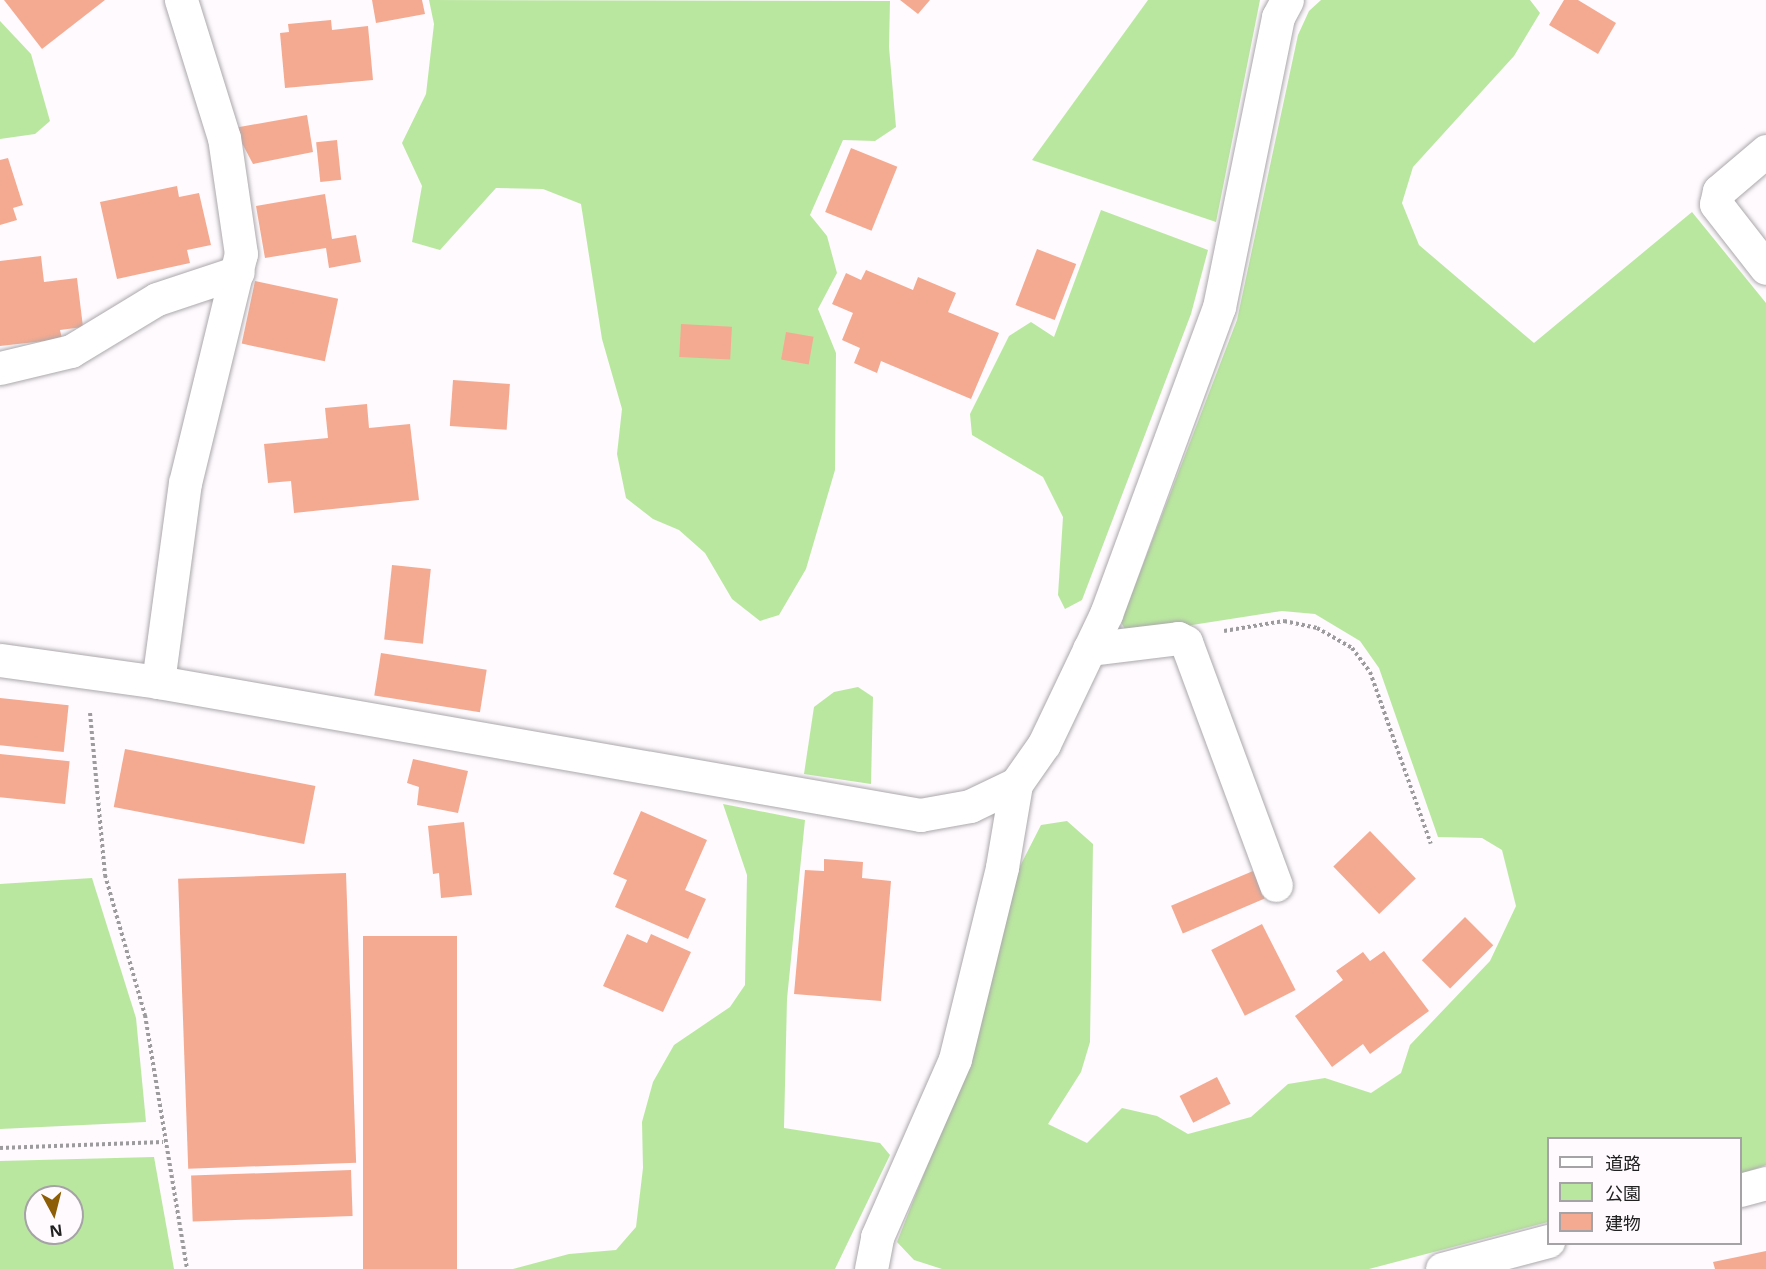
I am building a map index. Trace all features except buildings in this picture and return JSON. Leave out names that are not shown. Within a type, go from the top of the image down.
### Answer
[{"type":"street","points":[[158,682],[185,483],[241,254],[224,138],[181,0]]},
{"type":"street","points":[[871,1269],[877,1237],[955,1059],[1002,867],[1016,784],[1044,744],[1106,614],[1218,307],[1278,17],[1287,0]]},
{"type":"street","points":[[1766,151],[1719,190],[1716,204],[1766,268]]},
{"type":"street","points":[[0,368],[71,351],[157,299],[238,272]]},
{"type":"street","points":[[1089,649],[1178,638],[1186,642],[1276,885]]},
{"type":"street","points":[[0,660],[158,682],[920,815],[970,806],[1016,784]]},
{"type":"street","points":[[1742,1189],[1766,1183]]},
{"type":"street","points":[[1442,1269],[1547,1241]]},
{"type":"path","points":[[1178,638],[1284,621],[1317,628],[1352,648],[1370,672],[1431,844]]},
{"type":"path","points":[[86,672],[105,875],[145,1015],[163,1142],[187,1269]]},
{"type":"path","points":[[0,1148],[163,1142]]},
{"type":"green space","points":[[429,0],[890,1],[889,47],[896,127],[875,141],[843,140],[810,215],[827,236],[837,273],[818,309],[836,353],[835,470],[806,569],[779,615],[760,621],[732,599],[705,553],[679,530],[653,519],[626,498],[617,454],[622,409],[602,339],[581,204],[543,189],[496,188],[440,250],[412,242],[422,186],[402,143],[426,94],[434,24]]},
{"type":"green space","points":[[1148,0],[1260,0],[1216,222],[1032,160]]},
{"type":"green space","points":[[1321,0],[1530,0],[1540,13],[1514,56],[1413,167],[1402,203],[1419,245],[1534,343],[1692,212],[1766,303],[1766,1165],[1742,1174],[1742,1137],[1547,1137],[1547,1222],[1369,1269],[942,1269],[914,1260],[897,1242],[966,1068],[1014,878],[1041,825],[1067,821],[1093,844],[1090,1042],[1081,1072],[1048,1124],[1087,1143],[1122,1108],[1157,1116],[1188,1134],[1251,1117],[1288,1084],[1325,1078],[1371,1093],[1401,1073],[1410,1045],[1490,961],[1516,906],[1502,850],[1482,838],[1438,837],[1379,668],[1360,641],[1315,614],[1282,611],[1128,635],[1121,622],[1237,320],[1298,35],[1309,11]]},
{"type":"green space","points":[[0,21],[31,54],[50,121],[35,134],[0,139]]},
{"type":"green space","points":[[1101,210],[1208,250],[1191,314],[1082,600],[1065,609],[1058,595],[1063,517],[1043,477],[972,435],[970,414],[1009,336],[1031,322],[1054,337]]},
{"type":"green space","points":[[858,687],[873,697],[871,784],[804,774],[814,707],[834,692]]},
{"type":"green space","points":[[723,804],[805,820],[787,999],[784,1128],[880,1143],[890,1155],[835,1269],[513,1269],[569,1254],[616,1250],[636,1227],[643,1168],[642,1122],[653,1082],[674,1045],[730,1007],[745,985],[747,875]]},
{"type":"green space","points":[[92,878],[136,1018],[146,1122],[0,1129],[0,884]]},
{"type":"green space","points":[[154,1157],[174,1269],[0,1269],[0,1161]]}]
